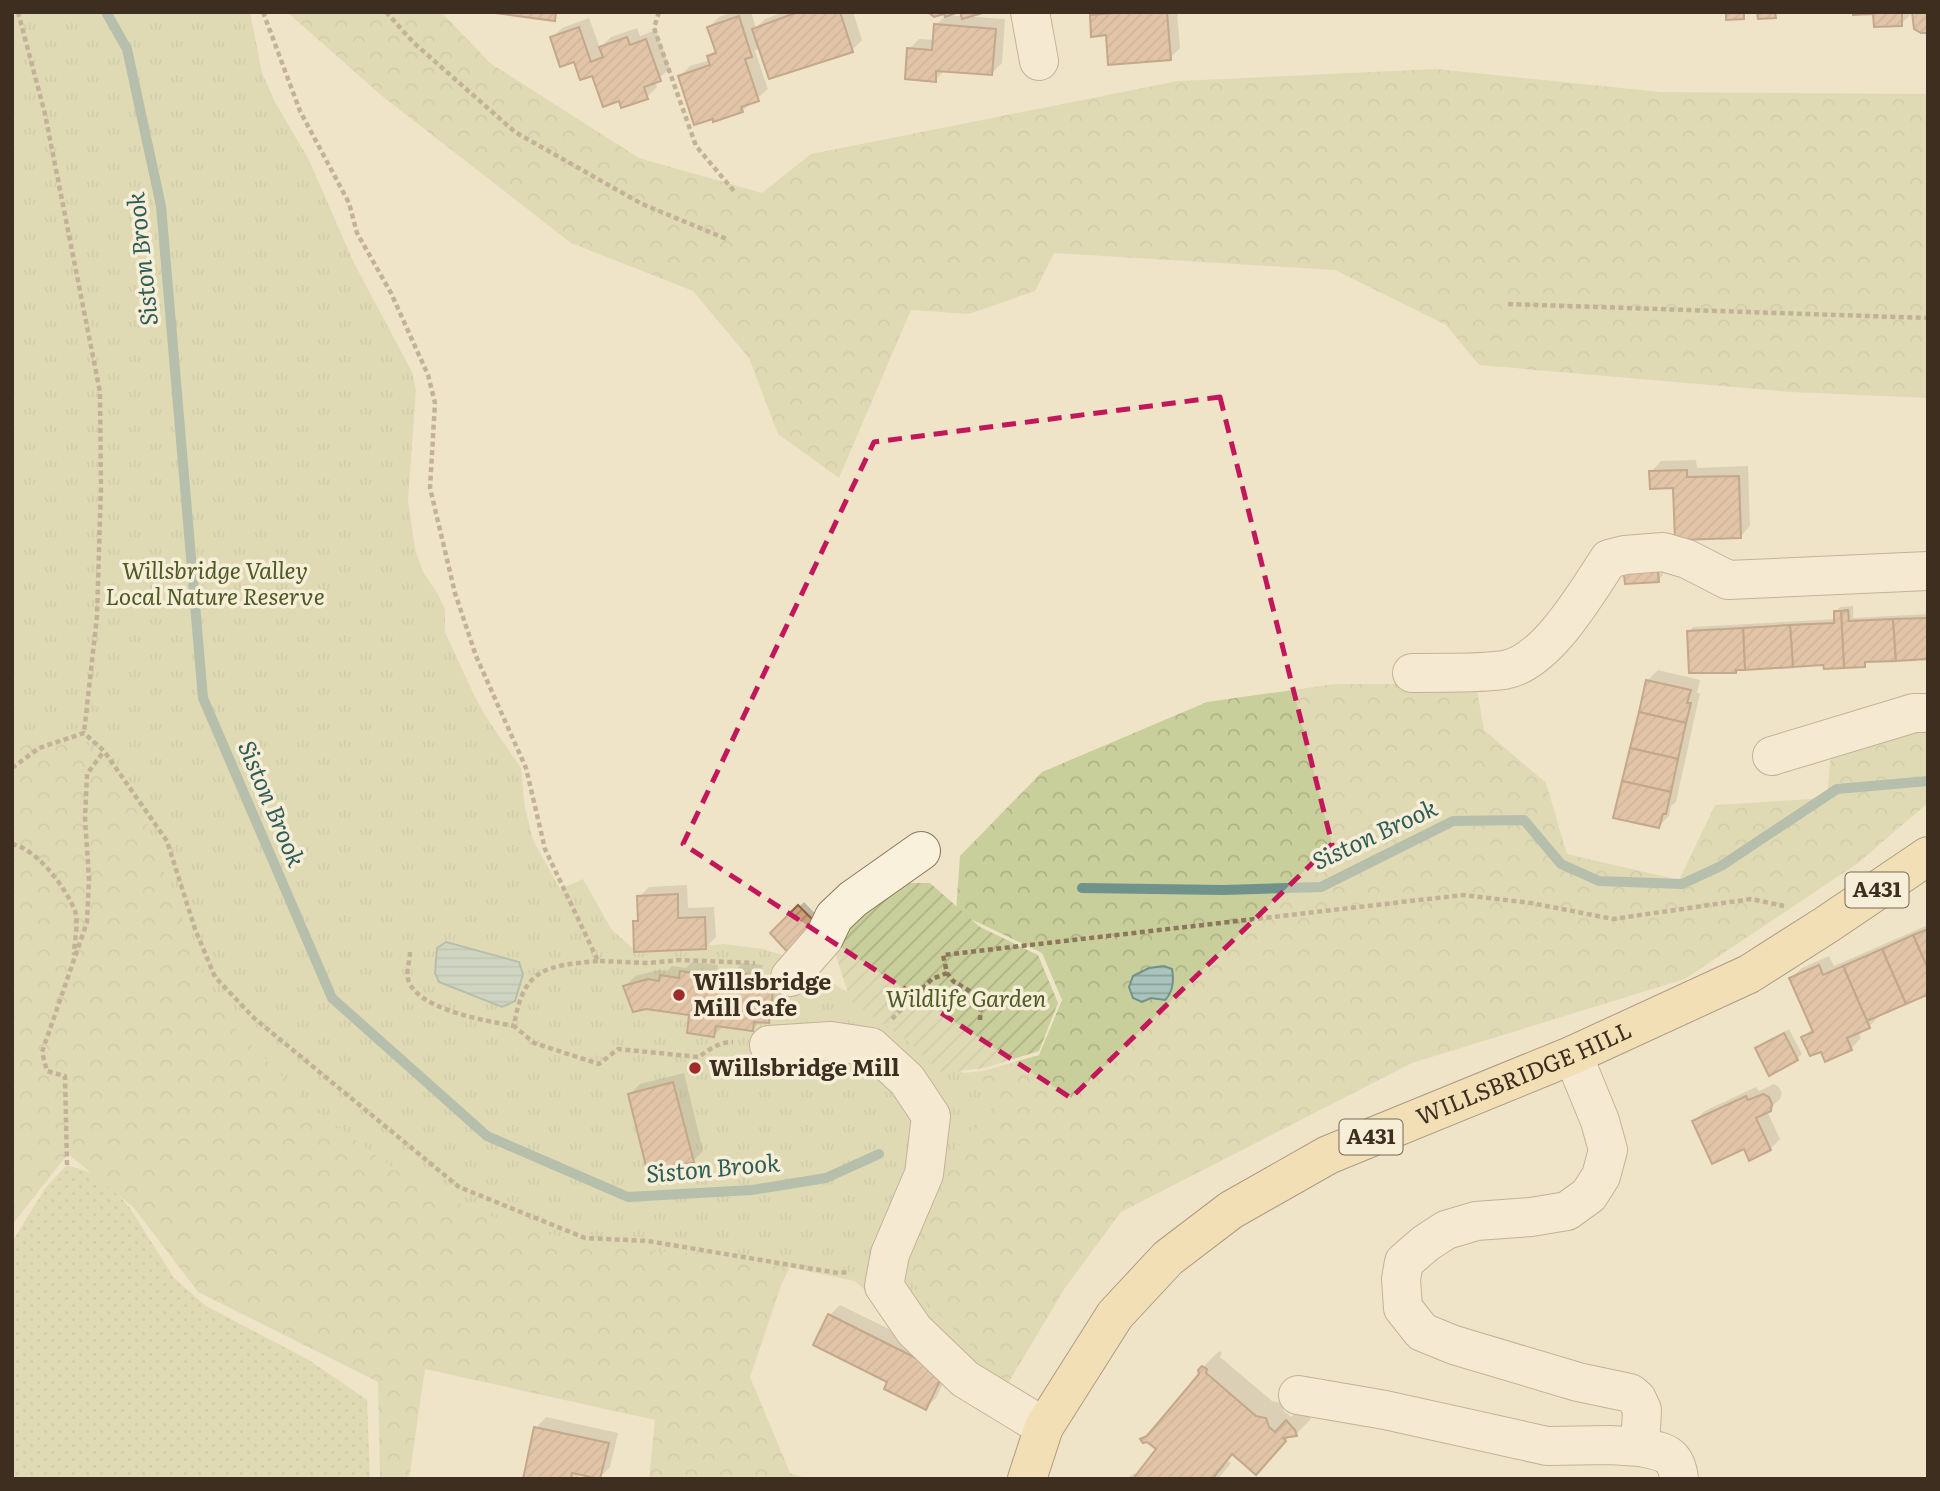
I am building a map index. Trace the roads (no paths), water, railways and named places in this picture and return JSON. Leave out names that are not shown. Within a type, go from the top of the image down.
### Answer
[{"type":"main road","name":"WILLSBRIDGE HILL","points":[[1027,1479],[1044,1427],[1115,1315],[1168,1258],[1231,1210],[1328,1154],[1573,1055],[1749,974],[1928,856]]},
{"type":"street","points":[[1030,12],[1039,61]]},
{"type":"street","points":[[1412,673],[1506,670],[1529,660],[1555,635],[1609,559],[1625,555],[1663,552],[1687,559],[1728,580],[1928,571]]},
{"type":"street","points":[[1772,756],[1914,713],[1928,713]]},
{"type":"street","points":[[790,976],[824,938],[834,917],[853,899],[921,851]]},
{"type":"street","points":[[769,1045],[831,1041],[871,1046],[908,1080],[931,1116],[924,1174],[890,1254],[884,1286],[914,1330],[965,1379],[1044,1427]]},
{"type":"street","points":[[1573,1055],[1600,1121],[1608,1150],[1601,1176],[1589,1195],[1567,1210],[1531,1217],[1476,1221],[1446,1230],[1404,1262],[1401,1279],[1403,1308],[1422,1332],[1454,1345],[1578,1382],[1630,1394],[1637,1399],[1642,1410],[1640,1447]]},
{"type":"street","points":[[1298,1395],[1385,1410],[1547,1446],[1610,1445],[1666,1452],[1677,1465],[1679,1479]]},
{"type":"water","points":[[446,942],[519,962],[523,974],[515,1001],[502,1007],[439,982],[435,973],[437,948]]},
{"type":"water","points":[[1164,966],[1172,969],[1173,977],[1168,997],[1165,1000],[1151,998],[1142,1002],[1133,998],[1129,987],[1133,976],[1149,968]]},
{"type":"waterway","name":"Siston Brook","points":[[106,12],[127,49],[161,206],[203,698],[332,998],[487,1136],[628,1197],[752,1190],[826,1178],[879,1154]]},
{"type":"waterway","name":"Siston Brook","points":[[1082,888],[1224,890],[1321,887],[1453,821],[1524,820],[1561,864],[1599,881],[1682,884],[1721,866],[1837,789],[1928,781]]},
{"type":"place","name":"Willsbridge Mill Cafe","points":[[679,995]]},
{"type":"place","name":"Willsbridge Mill","points":[[695,1068]]},
{"type":"park label","name":"Willsbridge Valley Local Nature Reserve","points":[[215,584]]},
{"type":"park label","name":"Wildlife Garden","points":[[966,999]]}]
